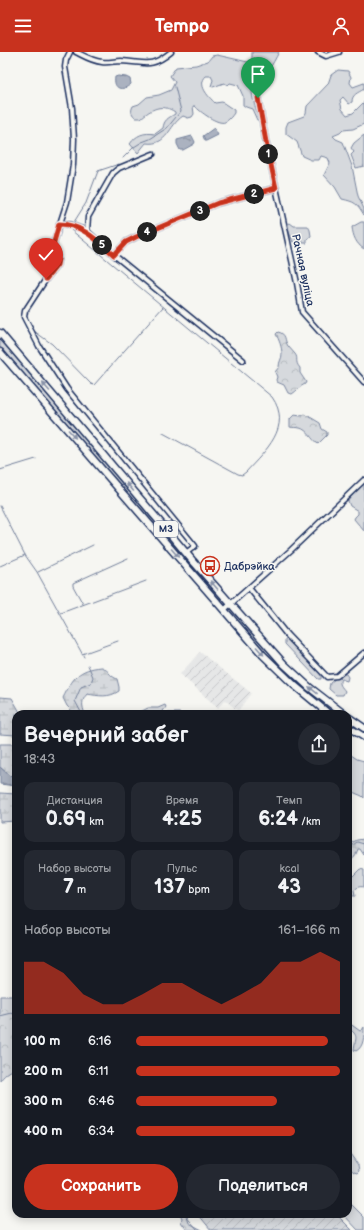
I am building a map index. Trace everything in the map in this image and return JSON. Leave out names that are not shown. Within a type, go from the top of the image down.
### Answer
[{"type":"highway","name":"М3","points":[[0,334],[186,553],[284,664],[309,687],[339,710]]},
{"type":"highway","name":"М3","points":[[0,352],[263,655],[294,685],[324,710]]},
{"type":"highway","points":[[352,720],[364,728]]},
{"type":"highway","points":[[352,730],[364,737]]},
{"type":"street","points":[[70,52],[66,60],[65,67],[72,108],[74,140],[67,202],[54,242],[58,259],[57,265],[25,311],[24,317],[39,346],[67,389],[195,546],[186,553]]},
{"type":"street","points":[[76,52],[102,62],[119,61],[144,64],[150,64],[162,59],[171,52]]},
{"type":"street","points":[[318,52],[326,56],[339,52]]},
{"type":"street","name":"Рачная вуліца","points":[[258,98],[302,312],[364,382]]},
{"type":"street","points":[[86,231],[88,217],[113,173],[119,168],[153,154]]},
{"type":"street","points":[[114,255],[126,242],[218,203],[276,188]]},
{"type":"street","points":[[59,224],[68,224],[86,231],[243,360]]},
{"type":"street","points":[[224,610],[306,536],[364,480]]},
{"type":"street","points":[[249,588],[287,635],[327,677],[337,676],[364,653]]},
{"type":"shaded area","points":[[200,652],[251,693],[239,710],[225,700],[218,708],[180,674]]},
{"type":"green space","points":[[252,52],[279,52],[266,74],[253,84],[253,97],[259,117],[258,120],[252,109],[243,105],[243,96],[238,85],[230,83],[228,85],[224,83],[213,87],[211,86],[213,80],[211,76],[206,76],[203,87],[209,97],[215,103],[222,102],[234,110],[234,113],[229,119],[225,122],[218,122],[193,106],[194,114],[192,117],[188,118],[183,116],[159,141],[146,143],[138,153],[130,144],[135,138],[141,135],[147,133],[155,134],[163,128],[164,123],[170,117],[175,114],[175,112],[170,109],[157,108],[141,118],[136,118],[133,114],[132,108],[147,97],[159,95],[171,90],[175,82],[170,76],[176,67],[196,65],[208,61],[212,56],[217,55],[248,62],[252,59]]},
{"type":"green space","points":[[338,70],[348,71],[351,77],[350,83],[353,87],[364,83],[364,89],[354,95],[352,102],[349,104],[343,97],[340,100],[342,109],[347,115],[353,113],[364,102],[364,124],[353,129],[343,130],[333,136],[343,142],[352,166],[358,196],[364,209],[364,215],[355,204],[342,199],[335,187],[324,175],[330,163],[328,158],[321,156],[319,160],[311,160],[302,156],[297,142],[286,134],[288,122],[304,116],[307,106],[328,84],[331,75]]},
{"type":"green space","points":[[364,135],[364,166],[356,168],[351,155],[354,152],[351,148],[354,143]]},
{"type":"green space","points":[[364,222],[364,249],[355,240],[352,227]]},
{"type":"green space","points":[[290,223],[294,226],[308,226],[311,236],[307,239],[307,243],[303,243],[301,239],[296,239],[296,242],[293,242],[289,232],[288,224]]},
{"type":"green space","points":[[278,332],[283,334],[288,346],[296,356],[300,373],[306,382],[292,394],[288,393],[284,385],[276,380],[277,377],[275,372],[279,367],[282,357],[281,346],[276,334]]},
{"type":"green space","points":[[0,337],[142,506],[223,599],[221,601],[0,347]]},
{"type":"green space","points":[[305,414],[320,423],[322,429],[327,432],[327,435],[318,444],[303,429],[290,427],[290,419],[294,415],[301,416]]},
{"type":"green space","points":[[364,483],[364,531],[354,519],[358,514],[358,511],[350,506],[348,501],[356,490]]},
{"type":"green space","points":[[246,626],[287,671],[334,710],[329,710],[310,694],[265,651],[244,628]]},
{"type":"green space","points":[[285,639],[288,639],[321,675],[321,679],[318,679],[285,644]]},
{"type":"green space","points":[[102,667],[117,679],[119,691],[108,696],[87,694],[84,699],[84,710],[71,710],[63,698],[70,685],[82,672]]},
{"type":"green space","points":[[341,674],[346,674],[348,677],[347,681],[341,679],[340,681],[345,691],[343,695],[336,695],[329,689],[330,683]]},
{"type":"green space","points":[[0,697],[12,698],[19,710],[12,710],[12,735],[0,734]]},
{"type":"green space","points":[[165,705],[166,707],[164,710],[144,710],[148,708],[158,708]]},
{"type":"green space","points":[[0,744],[12,744],[11,777],[0,767]]},
{"type":"green space","points":[[352,756],[364,761],[364,798],[352,792]]},
{"type":"green space","points":[[0,793],[12,794],[12,821],[0,822]]},
{"type":"green space","points":[[364,839],[364,855],[360,849],[358,849],[352,859],[352,842]]},
{"type":"green space","points":[[360,869],[364,870],[364,887],[359,887],[354,891],[355,896],[352,896],[353,876]]},
{"type":"green space","points":[[0,996],[12,996],[12,1071],[0,1081]]},
{"type":"green space","points":[[352,1025],[360,1031],[364,1027],[364,1037],[361,1047],[356,1051],[354,1050],[356,1038],[352,1031]]},
{"type":"green space","points":[[352,1157],[358,1165],[359,1171],[357,1173],[352,1170]]},
{"type":"green space","points":[[352,1205],[364,1217],[364,1230],[358,1230],[347,1218],[352,1218]]},
{"type":"green space","points":[[182,1218],[187,1218],[189,1223],[202,1230],[187,1230],[181,1222]]},
{"type":"green space","points":[[201,1218],[340,1218],[352,1230],[211,1230]]},
{"type":"water","points":[[118,76],[130,79],[131,84],[124,88],[117,87],[115,84],[115,77]]},
{"type":"water","points":[[214,128],[218,135],[205,141],[203,136]]},
{"type":"water","points":[[192,136],[195,142],[194,144],[180,150],[177,140]]},
{"type":"water","points":[[0,767],[11,777],[12,775],[12,786],[0,784]]},
{"type":"waterway","points":[[123,158],[134,147],[167,128],[181,111],[175,87]]},
{"type":"waterway","points":[[74,222],[86,203],[98,171],[119,164]]},
{"type":"waterway","points":[[71,230],[272,397],[278,408],[278,428],[274,438],[261,456],[242,475],[163,433]]},
{"type":"waterway","points":[[34,331],[52,344],[91,384],[94,385],[163,307]]},
{"type":"waterway","points":[[0,470],[36,459]]},
{"type":"waterway","points":[[0,506],[25,555],[37,572],[84,657]]},
{"type":"waterway","points":[[38,572],[93,545]]},
{"type":"waterway","points":[[0,566],[25,555]]},
{"type":"waterway","points":[[83,604],[73,586],[73,583],[128,558]]},
{"type":"waterway","points":[[61,613],[146,581]]},
{"type":"waterway","points":[[82,654],[118,641]]},
{"type":"waterway","points":[[80,710],[75,701],[81,687],[91,683],[93,677],[88,665]]},
{"type":"waterway","name":"Дабрэйка","points":[[352,847],[357,842],[364,844]]},
{"type":"waterway","name":"Дабрэйка","points":[[0,1016],[12,1013]]},
{"type":"waterway","points":[[188,1218],[198,1230]]},
{"type":"place","name":"Дабрэйка","points":[[210,566]]},
{"type":"route","points":[[46,279],[57,265],[58,259],[54,242],[59,224],[68,224],[86,231],[114,255],[126,242],[136,237],[218,203],[276,188],[258,98]]}]
